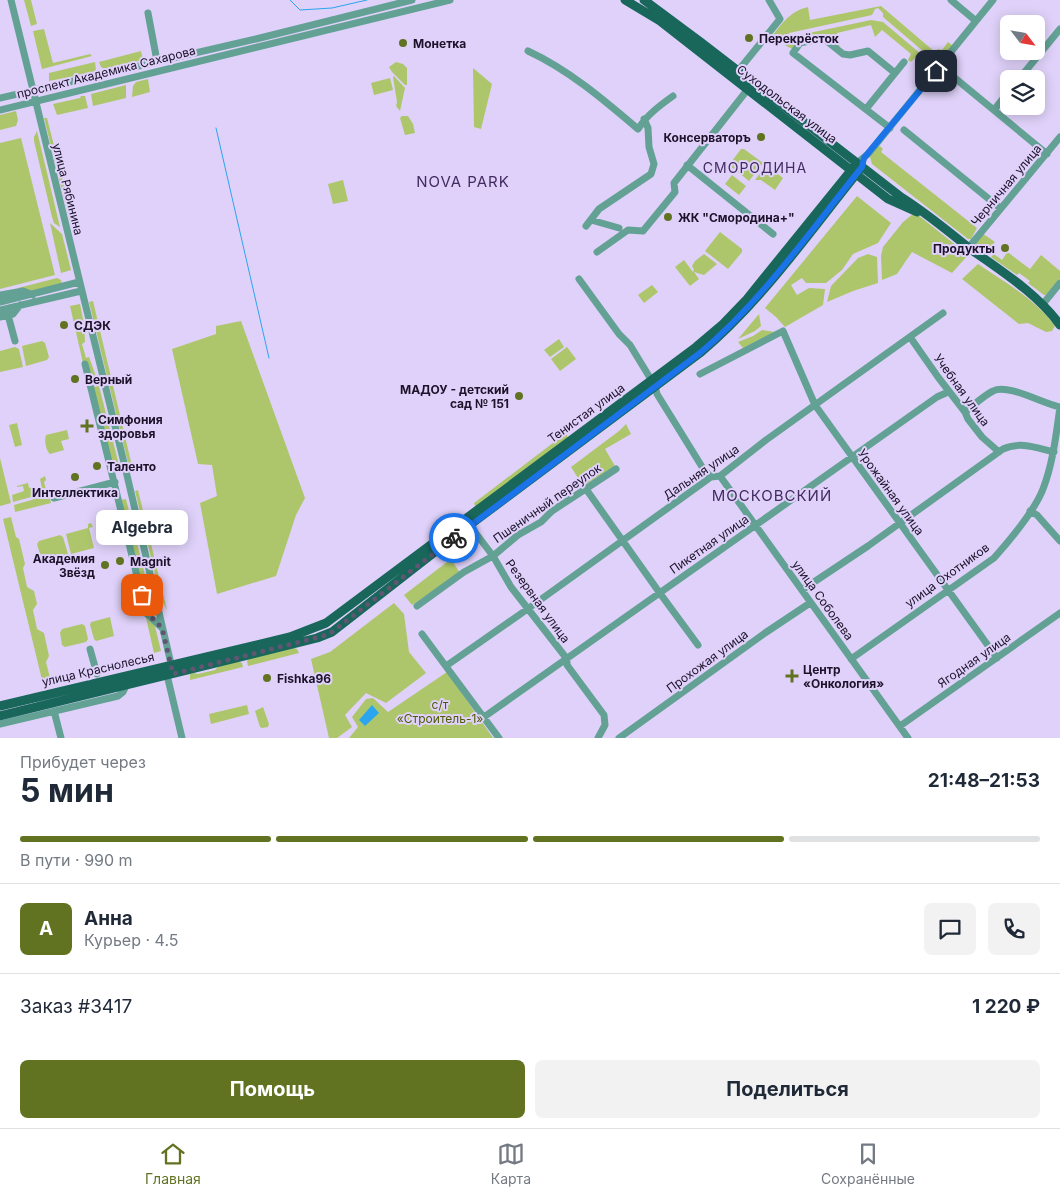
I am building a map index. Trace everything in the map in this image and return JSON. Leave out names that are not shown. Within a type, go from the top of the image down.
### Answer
[{"type":"main road","name":"Суходольская улица","points":[[644,0],[702,43],[858,166],[893,202],[936,222],[1020,285],[1043,304],[1060,325]]},
{"type":"main road","name":"Суходольская улица","points":[[632,1],[748,89],[858,166]]},
{"type":"main road","name":"Тенистая улица","points":[[303,642],[332,632],[574,437],[653,384],[722,325],[858,166]]},
{"type":"main road","name":"Тенистая улица","points":[[290,637],[326,623],[468,522]]},
{"type":"main road","name":"улица Краснолесья","points":[[0,716],[127,684],[290,637]]},
{"type":"main road","name":"улица Краснолесья","points":[[0,706],[98,679],[170,671],[303,642]]},
{"type":"street","name":"улица Рябинина","points":[[11,0],[162,628],[170,671],[172,696],[182,738]]},
{"type":"street","points":[[283,36],[323,22],[412,0]]},
{"type":"street","points":[[283,36],[325,30],[450,0]]},
{"type":"street","points":[[738,71],[780,19],[769,0]]},
{"type":"street","points":[[951,0],[976,21]]},
{"type":"street","points":[[858,166],[993,0]]},
{"type":"street","points":[[148,13],[157,61]]},
{"type":"street","points":[[323,22],[321,26],[325,30]]},
{"type":"street","points":[[1027,70],[1060,30]]},
{"type":"street","name":"проспект Академика Сахарова","points":[[2,95],[283,36]]},
{"type":"street","name":"проспект Академика Сахарова","points":[[0,110],[218,56],[283,36]]},
{"type":"street","points":[[890,128],[793,53],[800,43],[823,38],[843,54],[850,55],[868,51],[896,73]]},
{"type":"street","points":[[528,51],[572,77],[638,130],[644,119],[673,96]]},
{"type":"street","points":[[866,109],[904,62]]},
{"type":"street","points":[[950,74],[1047,154]]},
{"type":"street","points":[[597,252],[628,230],[643,230],[675,192],[674,183],[687,165],[748,89]]},
{"type":"street","points":[[994,110],[1000,102]]},
{"type":"street","points":[[619,228],[589,223],[599,209],[651,174],[654,164],[649,147],[648,128],[644,119]]},
{"type":"street","points":[[904,130],[1000,208]]},
{"type":"street","name":"Черничная улица","points":[[969,247],[1060,138]]},
{"type":"street","points":[[687,165],[773,234]]},
{"type":"street","points":[[579,279],[630,345],[674,423],[704,470],[711,477]]},
{"type":"street","points":[[0,302],[79,282]]},
{"type":"street","points":[[1043,304],[1060,284]]},
{"type":"street","points":[[0,295],[23,291],[33,295]]},
{"type":"street","points":[[0,310],[81,291]]},
{"type":"street","points":[[0,317],[13,314],[20,305]]},
{"type":"street","name":"Дальняя улица","points":[[446,666],[711,477],[720,476],[766,440],[943,313]]},
{"type":"street","points":[[8,315],[15,341]]},
{"type":"street","name":"Урожайная улица","points":[[700,374],[783,331],[815,405],[997,658]]},
{"type":"street","name":"Учебная улица","points":[[910,337],[948,392],[965,412],[968,419],[982,437],[999,452]]},
{"type":"street","name":"улица Рябинина","points":[[85,364],[146,612],[162,628]]},
{"type":"street","points":[[91,386],[104,383]]},
{"type":"street","points":[[965,412],[992,392],[998,390],[1010,390],[1060,407]]},
{"type":"street","name":"Пикетная улица","points":[[484,717],[936,397],[948,392]]},
{"type":"street","name":"улица Охотников","points":[[852,659],[994,558],[1012,538],[1042,491],[1054,452],[1060,407]]},
{"type":"street","points":[[802,590],[999,452],[1012,445],[1020,445],[1054,452]]},
{"type":"street","name":"Пшеничный переулок","points":[[416,606],[464,572],[492,556],[518,535],[541,522],[552,511],[616,469]]},
{"type":"street","name":"улица Соболева","points":[[720,476],[908,738]]},
{"type":"street","points":[[54,498],[114,482]]},
{"type":"street","points":[[586,489],[698,645]]},
{"type":"street","points":[[1030,511],[1037,515],[1060,541]]},
{"type":"street","name":"Резервная улица","points":[[468,522],[511,587],[567,659],[567,665],[604,715],[606,721],[604,729],[598,738]]},
{"type":"street","name":"Прохожая улица","points":[[619,738],[810,602]]},
{"type":"street","name":"Ягодная улица","points":[[900,726],[1060,612]]},
{"type":"street","points":[[422,634],[499,738]]},
{"type":"street","points":[[90,649],[98,679]]},
{"type":"street","name":"улица Краснолесья","points":[[0,724],[118,696],[123,692],[127,684]]},
{"type":"street","points":[[54,710],[61,738]]},
{"type":"green space","points":[[24,0],[31,0],[37,24],[31,26]]},
{"type":"green space","points":[[881,6],[935,52],[938,49],[942,50],[948,42],[953,46],[932,72],[915,58],[911,62],[908,60],[911,54],[882,30],[875,37],[871,25],[837,33],[840,49],[824,36],[792,49],[785,45],[790,37],[871,20],[883,22],[928,60],[931,58],[883,17],[883,13],[878,8],[875,9],[872,15],[789,33],[781,44],[768,42],[785,20],[801,9],[808,7],[810,20]]},
{"type":"green space","points":[[44,29],[53,63],[90,54],[92,56],[42,69],[33,31]]},
{"type":"green space","points":[[141,51],[143,60],[105,69],[101,67],[99,62]]},
{"type":"green space","points":[[95,62],[96,70],[94,72],[49,81],[49,73]]},
{"type":"green space","points":[[396,62],[403,64],[407,68],[407,85],[389,67]]},
{"type":"green space","points":[[473,68],[492,84],[481,129],[474,127]]},
{"type":"green space","points":[[394,76],[405,88],[400,111],[396,106]]},
{"type":"green space","points":[[390,78],[393,90],[374,95],[371,83]]},
{"type":"green space","points":[[148,79],[150,92],[132,97],[133,86],[136,82]]},
{"type":"green space","points":[[126,85],[126,98],[93,106],[91,94]]},
{"type":"green space","points":[[85,96],[88,108],[57,115],[53,104],[80,98]]},
{"type":"green space","points":[[16,111],[18,120],[16,126],[0,130],[0,115]]},
{"type":"green space","points":[[408,116],[413,124],[415,133],[405,135],[400,118]]},
{"type":"green space","points":[[44,118],[47,118],[76,232],[69,219]]},
{"type":"green space","points":[[37,131],[60,227],[54,223],[52,217],[34,141]]},
{"type":"green space","points":[[21,138],[55,275],[0,289],[0,143]]},
{"type":"green space","points":[[880,146],[883,149],[881,152],[977,228],[971,239],[968,239],[872,164],[870,157],[877,147]]},
{"type":"green space","points":[[741,149],[744,149],[763,163],[749,181],[729,165]]},
{"type":"green space","points":[[766,165],[783,178],[775,190],[761,180],[755,180]]},
{"type":"green space","points":[[732,175],[746,186],[739,195],[725,184]]},
{"type":"green space","points":[[343,180],[348,201],[333,204],[328,184]]},
{"type":"green space","points":[[857,196],[891,223],[878,243],[853,254],[842,270],[826,283],[806,283],[802,278],[791,285],[797,295],[809,288],[825,289],[823,305],[785,327],[765,308]]},
{"type":"green space","points":[[913,214],[918,215],[968,255],[952,273],[912,252],[897,274],[882,280],[881,256],[883,247],[903,222]]},
{"type":"green space","points":[[50,223],[62,234],[71,270],[61,273]]},
{"type":"green space","points":[[720,232],[742,249],[742,252],[728,269],[705,251]]},
{"type":"green space","points":[[982,233],[995,242],[987,250],[990,252],[988,254],[976,245]]},
{"type":"green space","points":[[1001,247],[1030,269],[1041,255],[1060,271],[1060,278],[1044,295],[1028,283],[1030,281],[1019,273],[1017,275],[991,257],[994,254],[1002,260],[1006,254],[1000,249]]},
{"type":"green space","points":[[704,254],[717,264],[704,275],[694,272],[699,279],[690,286],[675,267],[684,260],[693,272],[692,266],[695,261]]},
{"type":"green space","points":[[868,254],[877,257],[878,283],[827,302],[831,286],[858,258]]},
{"type":"green space","points":[[978,264],[1019,292],[1047,316],[1055,326],[1052,331],[1046,332],[1028,323],[1019,324],[962,279]]},
{"type":"green space","points":[[57,278],[61,280],[62,284],[33,291],[18,288]]},
{"type":"green space","points":[[652,285],[658,292],[644,303],[638,295]]},
{"type":"green space","points":[[93,301],[132,466],[129,467],[89,302]]},
{"type":"green space","points":[[80,304],[85,342],[82,344],[86,358],[89,357],[98,382],[93,384],[83,363],[70,306]]},
{"type":"green space","points":[[759,314],[761,326],[738,339]]},
{"type":"green space","points":[[241,321],[305,498],[296,515],[276,576],[217,594],[200,503],[217,496],[212,465],[198,464],[172,349],[216,334],[216,326]]},
{"type":"green space","points":[[762,330],[775,332],[743,348],[738,342],[753,336]]},
{"type":"green space","points":[[559,339],[564,347],[550,357],[544,350]]},
{"type":"green space","points":[[42,341],[45,343],[49,357],[47,360],[26,366],[22,346]]},
{"type":"green space","points":[[15,347],[19,349],[23,367],[0,372],[0,351]]},
{"type":"green space","points":[[567,347],[576,359],[560,371],[551,359]]},
{"type":"green space","points":[[99,386],[120,469],[114,470],[93,387]]},
{"type":"green space","points":[[17,423],[22,445],[15,447],[9,425]]},
{"type":"green space","points":[[626,424],[631,434],[605,449],[615,466],[583,486],[571,467]]},
{"type":"green space","points":[[67,430],[69,439],[61,441],[64,450],[50,454],[47,450],[46,435]]},
{"type":"green space","points":[[566,433],[568,438],[476,509],[474,503]]},
{"type":"green space","points":[[0,458],[11,503],[0,506]]},
{"type":"green space","points":[[45,476],[46,490],[49,489],[49,492],[13,502],[12,495],[24,491],[23,486],[17,486],[28,483],[29,488],[33,487],[34,490],[42,488],[40,479]]},
{"type":"green space","points":[[138,490],[167,610],[161,599],[135,491]]},
{"type":"green space","points":[[49,495],[51,503],[15,512],[14,505]]},
{"type":"green space","points":[[126,499],[155,615],[148,611],[121,500]]},
{"type":"green space","points":[[11,517],[25,564],[23,568],[27,587],[34,591],[37,604],[33,610],[37,629],[44,633],[49,656],[46,662],[51,682],[43,684],[3,519]]},
{"type":"green space","points":[[91,523],[93,527],[89,528],[94,548],[71,554],[66,534],[88,528],[88,524]]},
{"type":"green space","points":[[60,535],[63,537],[68,554],[45,560],[41,558],[37,544],[39,541]]},
{"type":"green space","points":[[451,559],[460,573],[412,605],[404,595]]},
{"type":"green space","points":[[394,603],[404,614],[409,652],[426,673],[386,703],[366,693],[345,715],[352,727],[337,738],[329,738],[311,659],[330,652]]},
{"type":"green space","points":[[110,617],[114,636],[96,641],[90,625],[91,622]]},
{"type":"green space","points":[[146,618],[155,626],[161,651],[154,653]]},
{"type":"green space","points":[[82,624],[85,626],[88,639],[86,642],[65,647],[62,645],[60,633],[62,629]]},
{"type":"green space","points":[[294,648],[299,653],[248,666],[247,661],[249,659]]},
{"type":"green space","points":[[238,661],[242,663],[243,667],[190,680],[190,674],[215,670],[222,665]]},
{"type":"green space","name":"с/т «Строитель-1»","points":[[447,672],[493,738],[349,738],[358,727],[352,717],[366,699],[373,698],[388,712]]},
{"type":"green space","points":[[247,705],[249,714],[211,724],[209,714]]},
{"type":"green space","points":[[263,707],[269,724],[268,727],[262,728],[255,711]]},
{"type":"water","points":[[372,705],[379,713],[365,726],[359,720]]},
{"type":"waterway","points":[[290,0],[300,10],[332,8],[367,0]]},
{"type":"waterway","points":[[216,128],[269,358]]},
{"type":"way so far","points":[[142,595],[148,616],[162,628],[173,674],[317,638],[332,632],[454,538]]},
{"type":"place","name":"Перекрёсток","points":[[749,38]]},
{"type":"place","name":"Монетка","points":[[403,43]]},
{"type":"place","name":"Консерваторъ","points":[[761,137]]},
{"type":"place","name":"ЖК \"Смородина+\"","points":[[668,217]]},
{"type":"place","name":"Продукты","points":[[1005,248]]},
{"type":"place","name":"СДЭК","points":[[64,325]]},
{"type":"place","name":"Верный","points":[[75,379]]},
{"type":"place","name":"МАДОУ - детский сад № 151","points":[[519,396]]},
{"type":"place","name":"Симфония здоровья","points":[[87,426]]},
{"type":"place","name":"Таленто","points":[[97,466]]},
{"type":"place","name":"Интеллектика","points":[[75,477]]},
{"type":"place","name":"Magnit","points":[[120,561]]},
{"type":"place","name":"Академия Звёзд","points":[[105,565]]},
{"type":"place","name":"Algebra","points":[[142,595]]},
{"type":"place","name":"Центр «Онкология»","points":[[792,676]]},
{"type":"place","name":"Fishka96","points":[[267,678]]},
{"type":"district","name":"СМОРОДИНА","points":[[755,167]]},
{"type":"district","name":"NOVA PARK","points":[[463,181]]},
{"type":"district","name":"МОСКОВСКИЙ","points":[[772,495]]},
{"type":"route","points":[[454,538],[700,353],[727,330],[753,303],[862,167],[864,158],[936,71]]}]
